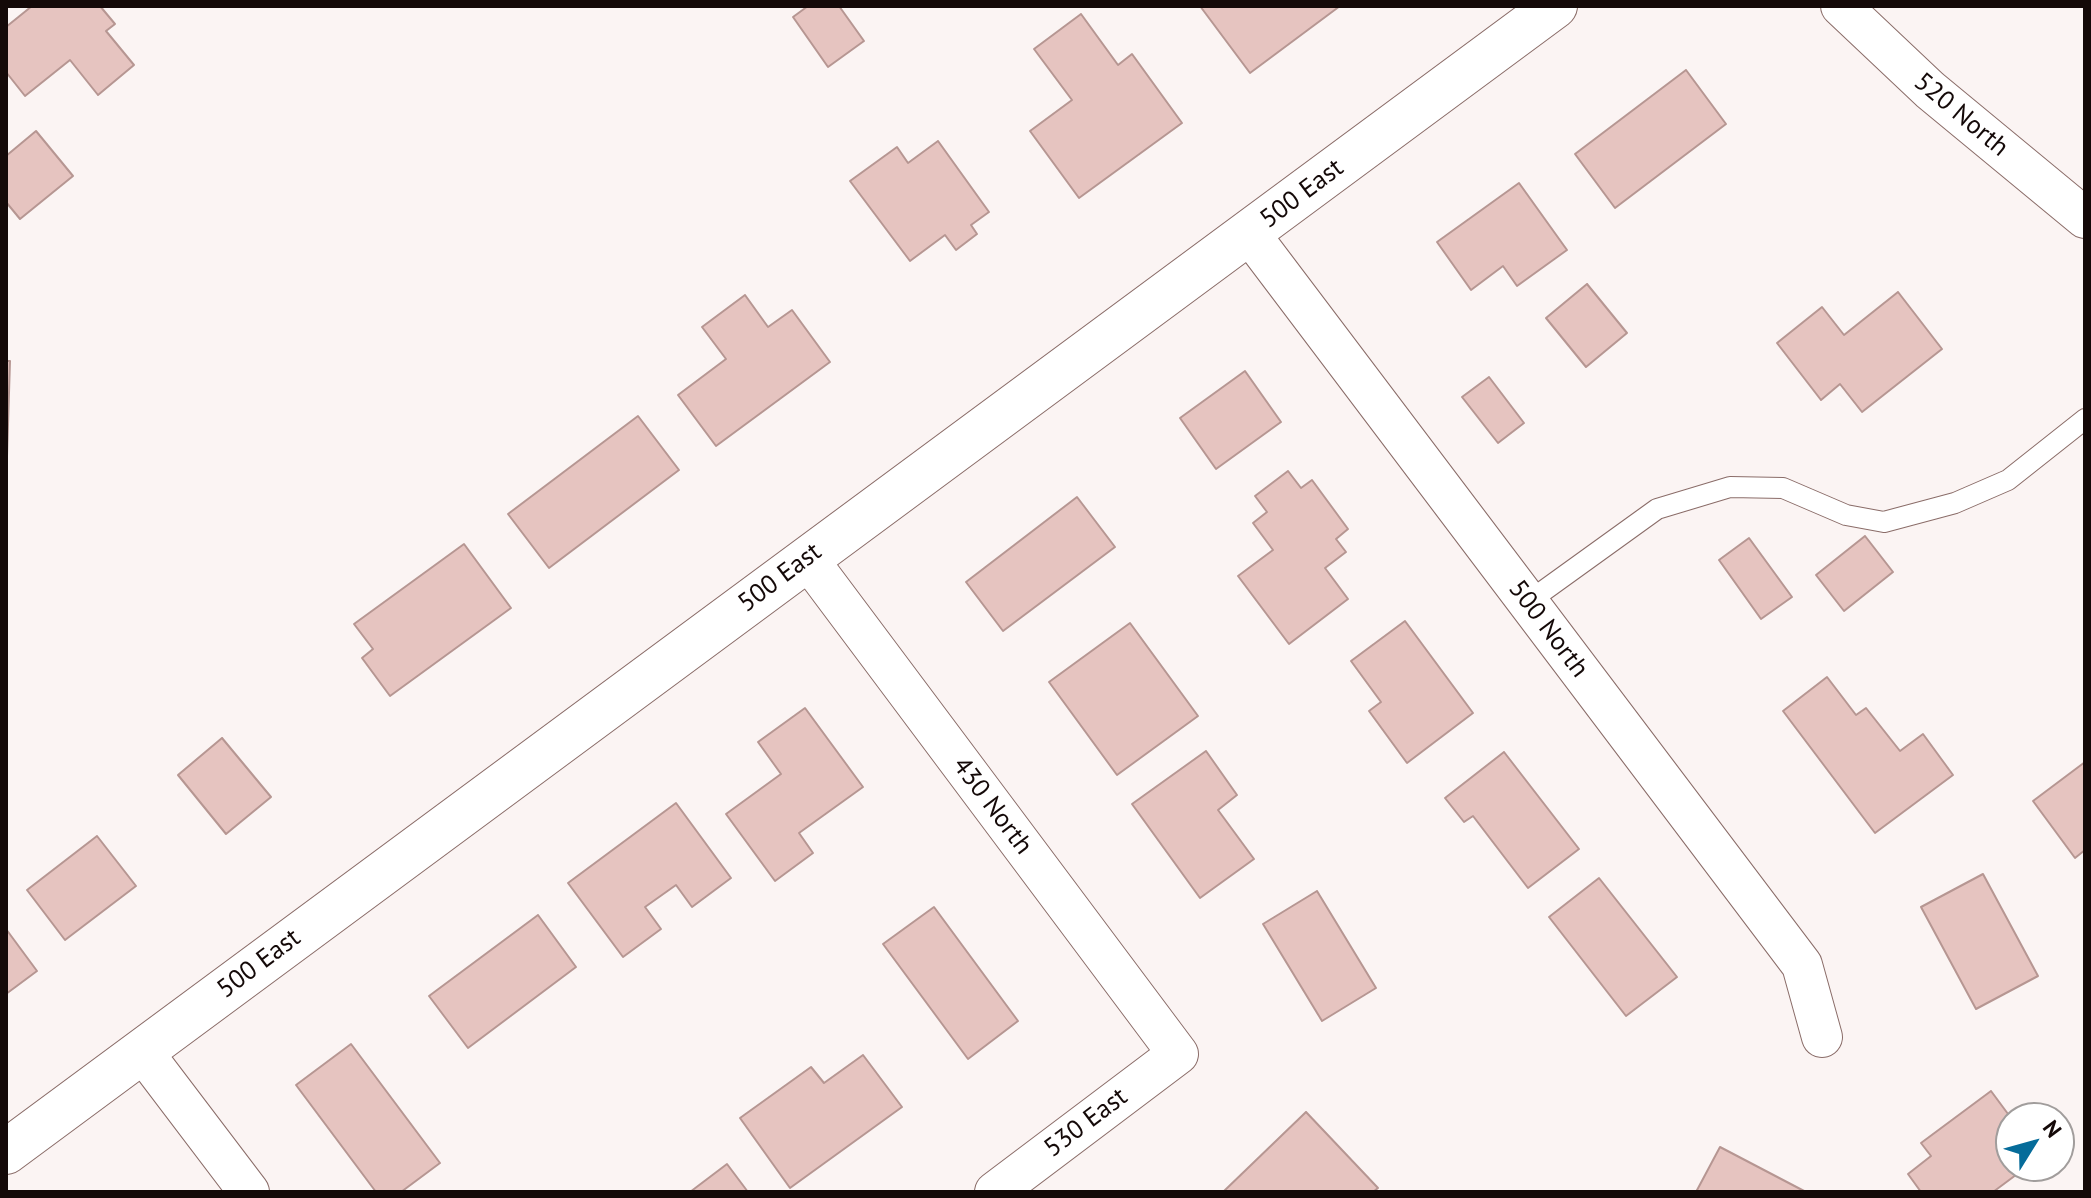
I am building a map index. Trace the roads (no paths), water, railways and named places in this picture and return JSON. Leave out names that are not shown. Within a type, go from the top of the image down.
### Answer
[{"type":"street","name":"500 East","points":[[6,1152],[1555,6]]},
{"type":"street","name":"520 North","points":[[1841,6],[1919,81],[2085,218]]},
{"type":"street","name":"500 North","points":[[1249,233],[1802,965],[1822,1037]]},
{"type":"street","name":"430 North","points":[[807,558],[1178,1054]]},
{"type":"street","points":[[142,1051],[249,1192]]},
{"type":"street","name":"530 East","points":[[995,1192],[1178,1054]]},
{"type":"lane","points":[[1528,602],[1657,509],[1730,487],[1783,488],[1846,515],[1884,522],[1955,503],[2008,480],[2085,419]]}]
